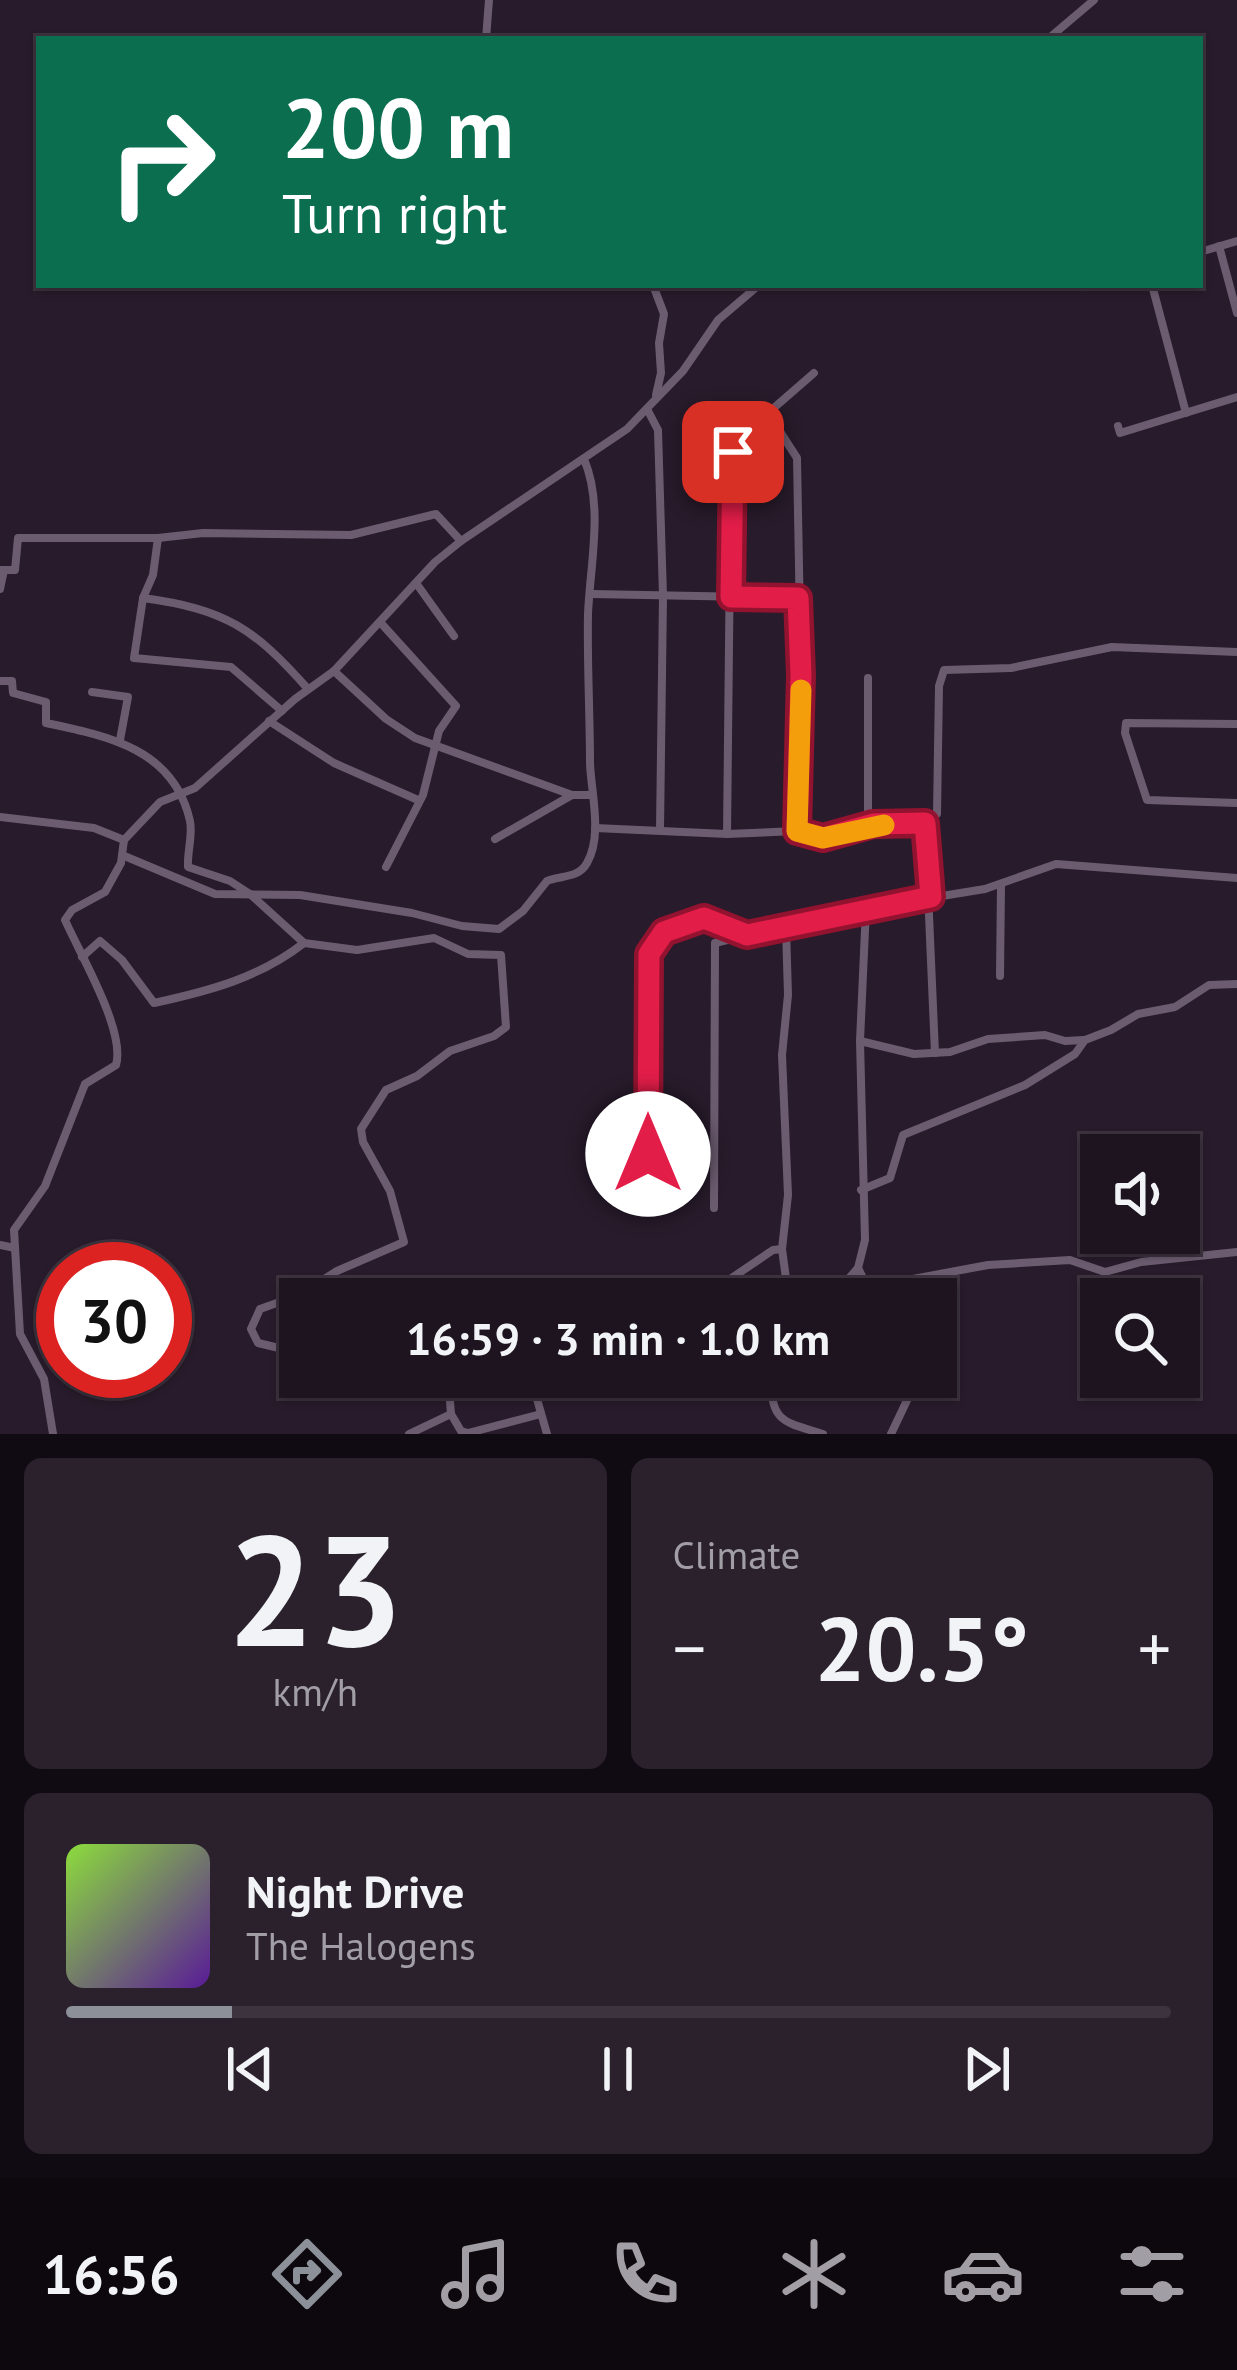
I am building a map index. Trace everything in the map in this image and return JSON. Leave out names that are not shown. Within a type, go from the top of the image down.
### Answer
[{"type":"street","points":[[486,36],[489,0]]},
{"type":"street","points":[[1052,36],[1094,0]]},
{"type":"street","points":[[1203,251],[1237,241]]},
{"type":"street","points":[[1219,246],[1237,313]]},
{"type":"street","points":[[653,288],[664,314],[661,373],[650,405],[658,430],[663,596],[660,830]]},
{"type":"street","points":[[53,1434],[44,1379],[20,1334],[14,1230],[45,1186],[85,1084],[116,1066],[120,1053],[65,920],[72,910],[105,892],[124,840],[160,802],[195,788],[334,671],[460,541],[627,429],[683,371],[718,320],[755,288]]},
{"type":"street","points":[[1153,288],[1186,413]]},
{"type":"street","points":[[727,835],[731,457],[768,413],[814,373]]},
{"type":"street","points":[[1118,426],[1120,433],[1237,397]]},
{"type":"street","points":[[768,413],[797,458],[801,675],[797,831]]},
{"type":"street","points":[[122,854],[215,894],[300,895],[499,929],[524,911],[547,881],[575,875],[588,862],[595,828],[591,795],[593,500],[584,459]]},
{"type":"street","points":[[0,589],[2,570],[15,570],[18,538],[158,538],[203,532],[352,535],[436,514],[460,541]]},
{"type":"street","points":[[158,538],[153,575],[142,598],[134,658],[231,667],[282,711]]},
{"type":"street","points":[[416,583],[454,636]]},
{"type":"street","points":[[591,595],[798,598]]},
{"type":"street","points":[[142,598],[184,603],[236,624],[265,641],[308,689]]},
{"type":"street","points":[[380,622],[456,706],[439,731],[423,795],[386,867]]},
{"type":"street","points":[[595,828],[727,835],[797,831],[823,838],[868,826],[925,823],[937,814],[939,686],[944,670],[1010,668],[1112,647],[1237,652]]},
{"type":"street","points":[[334,671],[386,719],[436,746],[572,795],[591,795]]},
{"type":"street","points":[[868,678],[868,826]]},
{"type":"street","points":[[0,681],[12,681],[13,693],[46,702],[46,723],[120,740],[164,767],[191,825],[188,867],[230,881],[250,894],[304,943],[357,950],[434,938],[468,954],[501,955],[506,1027],[450,1051],[417,1076],[386,1090],[361,1129],[363,1142],[390,1191],[404,1242],[327,1278]]},
{"type":"street","points":[[92,692],[128,697],[120,740]]},
{"type":"street","points":[[269,722],[334,763],[418,800]]},
{"type":"street","points":[[1237,724],[1126,723],[1125,733],[1147,800],[1237,802]]},
{"type":"street","points":[[495,839],[572,795]]},
{"type":"street","points":[[0,817],[94,828],[124,840]]},
{"type":"street","points":[[925,823],[935,1053]]},
{"type":"street","points":[[714,1208],[715,943],[866,908],[1001,884],[1056,864],[1237,878]]},
{"type":"street","points":[[1000,976],[1001,884]]},
{"type":"street","points":[[786,928],[788,995],[782,1055],[788,1195],[782,1249],[787,1286],[797,1292],[844,1284],[858,1268],[865,1240],[860,1041],[866,908]]},
{"type":"street","points":[[647,1194],[649,954],[664,932],[704,918],[747,935]]},
{"type":"street","points":[[82,957],[100,941],[122,960],[154,1003],[229,985],[278,963],[304,943]]},
{"type":"street","points":[[860,1041],[914,1054],[950,1052],[988,1039],[1046,1035],[1085,1040],[1138,1014],[1175,1007],[1209,985],[1237,984]]},
{"type":"street","points":[[861,1190],[890,1178],[903,1135],[1025,1085],[1075,1054],[1085,1040]]},
{"type":"street","points":[[0,1245],[15,1248]]},
{"type":"street","points":[[732,1278],[773,1250],[782,1249]]},
{"type":"street","points":[[918,1278],[988,1265],[1070,1260],[1106,1272],[1141,1262],[1237,1252]]},
{"type":"street","points":[[858,1268],[863,1278]]},
{"type":"street","points":[[279,1302],[260,1309],[251,1329],[258,1342],[279,1348]]},
{"type":"street","points":[[450,1398],[451,1414],[461,1431],[468,1433],[541,1414]]},
{"type":"street","points":[[536,1398],[547,1434]]},
{"type":"street","points":[[773,1398],[779,1418],[823,1434]]},
{"type":"street","points":[[891,1434],[908,1398]]},
{"type":"street","points":[[409,1434],[451,1414]]},
{"type":"slow traffic","points":[[801,690],[797,831],[823,838],[884,825]]},
{"type":"route","points":[[648,1154],[649,954],[664,932],[704,918],[747,935],[931,897],[925,823],[873,824],[823,838],[797,831],[798,598],[731,597],[733,452]]}]
